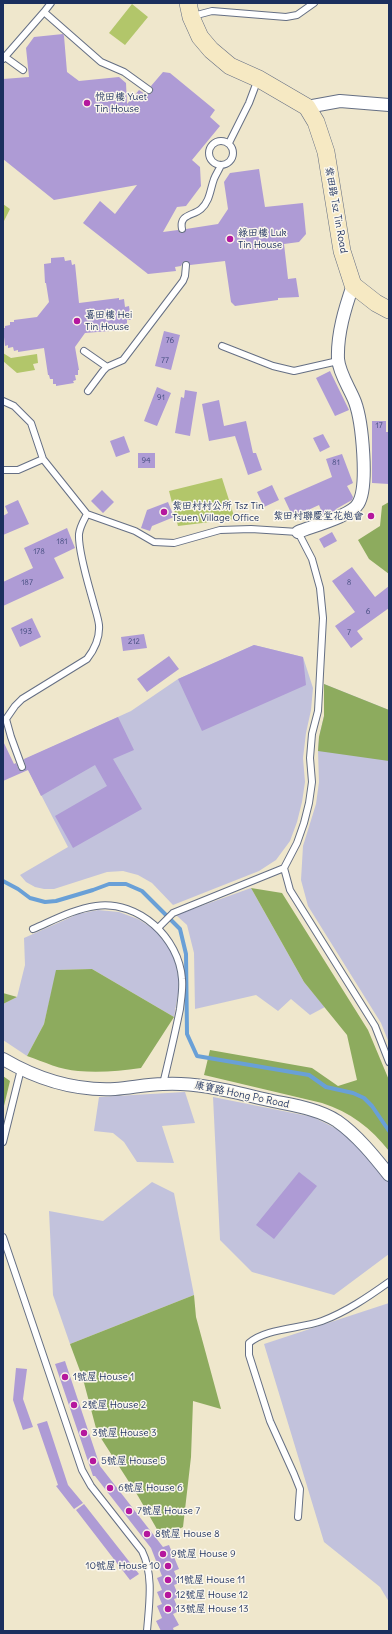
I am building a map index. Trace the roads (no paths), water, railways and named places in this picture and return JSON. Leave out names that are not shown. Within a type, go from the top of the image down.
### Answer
[{"type":"street","name":"紫田路 Tsz Tin Road","points":[[190,10],[200,37],[211,50],[230,66],[259,78],[307,108],[316,122],[326,152],[342,251],[353,285]]},
{"type":"street","points":[[307,108],[340,101],[389,105]]},
{"type":"street","points":[[298,532],[351,512],[359,504],[362,491],[363,443],[355,403],[338,361],[345,308],[353,285],[376,304],[389,310]]},
{"type":"street","name":"康寶路 Hong Po Road","points":[[3,1059],[21,1069],[48,1080],[82,1087],[115,1089],[163,1084],[206,1086],[304,1108],[336,1120],[351,1133],[389,1175]]},
{"type":"lane","points":[[23,70],[4,58],[51,3]]},
{"type":"lane","points":[[190,10],[286,17],[297,15],[314,3]]},
{"type":"lane","points":[[44,12],[101,62],[130,75],[149,90]]},
{"type":"lane","points":[[229,143],[249,103],[259,78]]},
{"type":"lane","points":[[222,140],[229,143],[233,150],[233,155],[229,162],[221,165],[213,163],[210,160],[208,152],[210,142],[222,140]]},
{"type":"lane","points":[[182,230],[181,225],[185,217],[201,209],[209,199],[214,178],[221,165]]},
{"type":"lane","points":[[88,391],[107,367],[123,360],[183,281],[186,265]]},
{"type":"lane","points":[[222,346],[273,366],[294,371],[338,361]]},
{"type":"lane","points":[[84,351],[107,367]]},
{"type":"lane","points":[[3,401],[14,406],[30,423],[43,459],[88,514],[135,531],[154,542],[174,543],[220,530],[298,532],[312,559],[320,588],[323,618],[318,711],[312,734],[310,758],[312,782],[309,803],[297,843],[284,868],[173,913],[158,928]]},
{"type":"lane","points":[[3,470],[18,470],[43,459]]},
{"type":"lane","points":[[22,768],[5,716],[22,699],[87,660],[94,648],[98,634],[99,625],[84,568],[79,534],[82,523],[88,514]]},
{"type":"lane","points":[[284,868],[290,890],[375,1026],[389,1062]]},
{"type":"lane","points":[[33,929],[77,910],[98,906],[120,908],[140,915],[158,928],[168,938],[175,951],[183,980],[176,1031],[163,1084]]},
{"type":"lane","points":[[3,1142],[21,1069]]},
{"type":"lane","points":[[3,1237],[82,1470],[91,1486],[142,1551],[145,1557],[149,1578],[147,1631]]},
{"type":"lane","points":[[298,1518],[300,1489],[270,1421],[249,1355],[249,1343],[255,1338],[264,1334],[301,1327],[322,1321],[347,1310],[389,1282]]},
{"type":"waterway","points":[[3,881],[18,889],[30,898],[45,902],[56,901],[109,884],[126,884],[142,891],[180,929],[186,954],[187,1034],[197,1056],[309,1075],[326,1087],[353,1093],[364,1098],[372,1106],[389,1131]]},
{"type":"place","name":"悅田樓 Yuet Tin House","points":[[87,103]]},
{"type":"place","name":"綠田樓 Luk Tin House","points":[[230,239]]},
{"type":"place","name":"喜田樓 Hei Tin House","points":[[77,321]]},
{"type":"place","name":"紫田村村公所 Tsz Tin Tsuen Village Office","points":[[164,512]]},
{"type":"place","name":"紫田村聯慶堂花炮會","points":[[371,516]]},
{"type":"place","name":"1號屋 House 1","points":[[65,1377]]},
{"type":"place","name":"2號屋 House 2","points":[[74,1405]]},
{"type":"place","name":"3號屋 House 3","points":[[84,1433]]},
{"type":"place","name":"5號屋 House 5","points":[[93,1461]]},
{"type":"place","name":"6號屋 House 6","points":[[110,1488]]},
{"type":"place","name":"7號屋 House 7","points":[[129,1511]]},
{"type":"place","name":"8號屋 House 8","points":[[147,1534]]},
{"type":"place","name":"9號屋 House 9","points":[[163,1554]]},
{"type":"place","name":"10號屋 House 10","points":[[168,1566]]},
{"type":"place","name":"11號屋 House 11","points":[[168,1580]]},
{"type":"place","name":"12號屋 House 12","points":[[168,1595]]},
{"type":"place","name":"13號屋 House 13","points":[[168,1609]]}]
